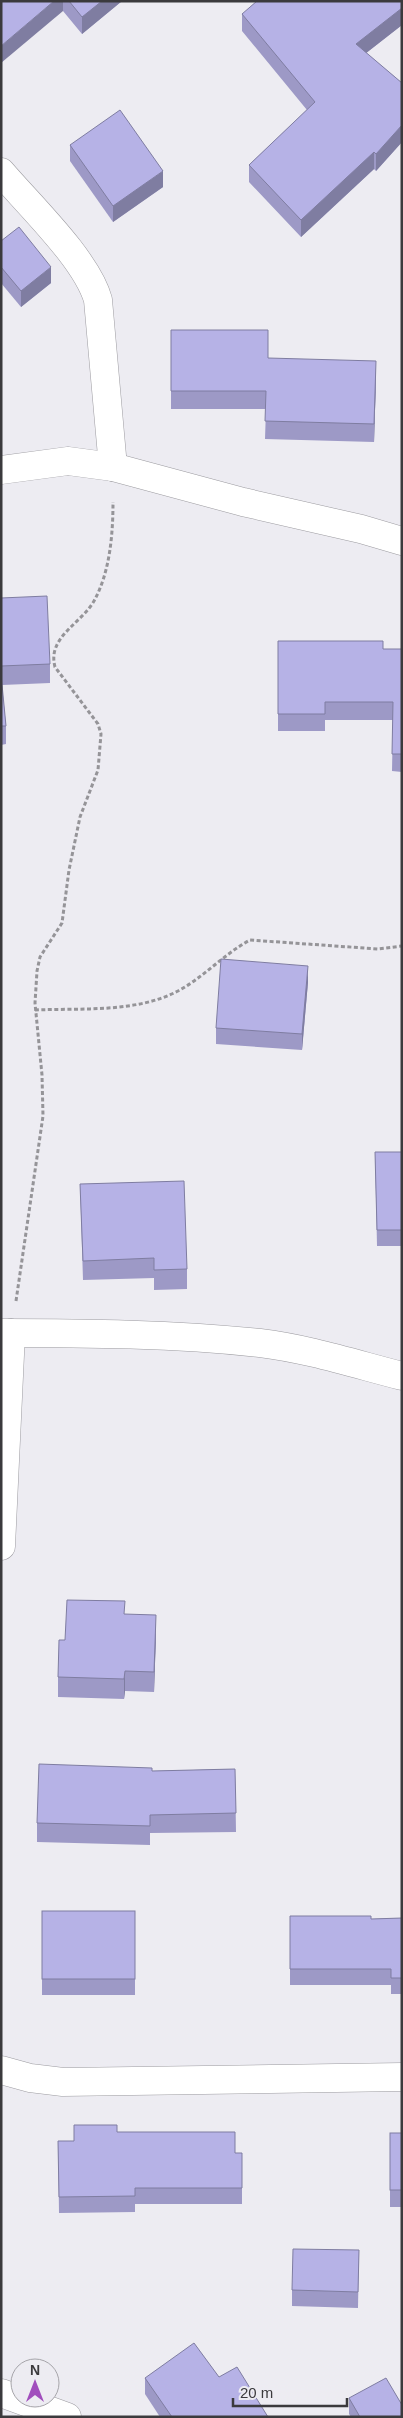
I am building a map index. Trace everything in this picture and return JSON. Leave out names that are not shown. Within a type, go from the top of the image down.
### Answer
[{"type":"street","points":[[1,172],[82,266],[94,285],[98,300],[113,468]]},
{"type":"street","points":[[1,470],[68,460],[113,468],[244,502],[361,529],[402,541]]},
{"type":"street","points":[[1,1546],[6,1333],[90,1333],[261,1344],[307,1351],[402,1376]]},
{"type":"street","points":[[1,2070],[30,2078],[63,2082],[402,2077]]},
{"type":"street","points":[[1,2393],[67,2417]]},
{"type":"path","points":[[6,1333],[43,1116],[42,1075],[35,1010],[37,971],[40,957],[62,924],[69,870],[80,817],[98,770],[101,734],[98,724],[55,667],[52,657],[55,646],[94,601],[105,570],[113,539],[113,468]]},
{"type":"path","points":[[35,1010],[130,1005],[160,999],[180,990],[234,949],[250,940],[378,949],[402,946]]},
{"type":"building","points":[[1,1],[54,1],[1,46]]},
{"type":"building","points":[[69,1],[102,1],[82,17]]},
{"type":"building","points":[[257,1],[402,1],[402,8],[356,44],[402,83],[402,125],[376,154],[374,152],[301,220],[249,165],[315,102],[242,14]]},
{"type":"building","points":[[120,110],[163,171],[113,206],[70,145]]},
{"type":"building","points":[[19,227],[51,267],[21,291],[1,267],[1,241]]},
{"type":"building","points":[[171,330],[268,330],[268,358],[376,361],[374,424],[265,421],[266,391],[171,391]]},
{"type":"building","points":[[47,596],[50,664],[1,666],[1,598]]},
{"type":"building","points":[[278,641],[383,641],[383,649],[402,649],[402,754],[392,754],[393,702],[325,702],[325,714],[278,714]]},
{"type":"building","points":[[1,674],[6,726],[1,726]]},
{"type":"building","points":[[221,959],[308,966],[302,1034],[216,1028]]},
{"type":"building","points":[[375,1152],[402,1152],[402,1230],[377,1230]]},
{"type":"building","points":[[184,1181],[187,1269],[154,1270],[154,1258],[83,1261],[80,1184]]},
{"type":"building","points":[[67,1600],[125,1601],[124,1614],[156,1615],[154,1672],[125,1671],[124,1679],[58,1677],[59,1640],[65,1640]]},
{"type":"building","points":[[39,1764],[152,1768],[152,1771],[235,1769],[236,1813],[150,1815],[150,1826],[37,1823]]},
{"type":"building","points":[[42,1911],[135,1911],[135,1979],[42,1979]]},
{"type":"building","points":[[290,1916],[371,1916],[371,1919],[402,1918],[402,1978],[391,1978],[391,1969],[290,1969]]},
{"type":"building","points":[[74,2125],[117,2125],[117,2132],[235,2132],[235,2153],[242,2153],[242,2188],[135,2188],[135,2196],[59,2197],[58,2141],[74,2141]]},
{"type":"building","points":[[390,2133],[402,2133],[402,2190],[390,2190]]},
{"type":"building","points":[[293,2249],[359,2250],[358,2292],[292,2290]]},
{"type":"building","points":[[194,2343],[219,2377],[237,2367],[268,2417],[172,2417],[145,2378]]},
{"type":"building","points":[[386,2378],[402,2405],[402,2417],[360,2417],[349,2398]]}]
